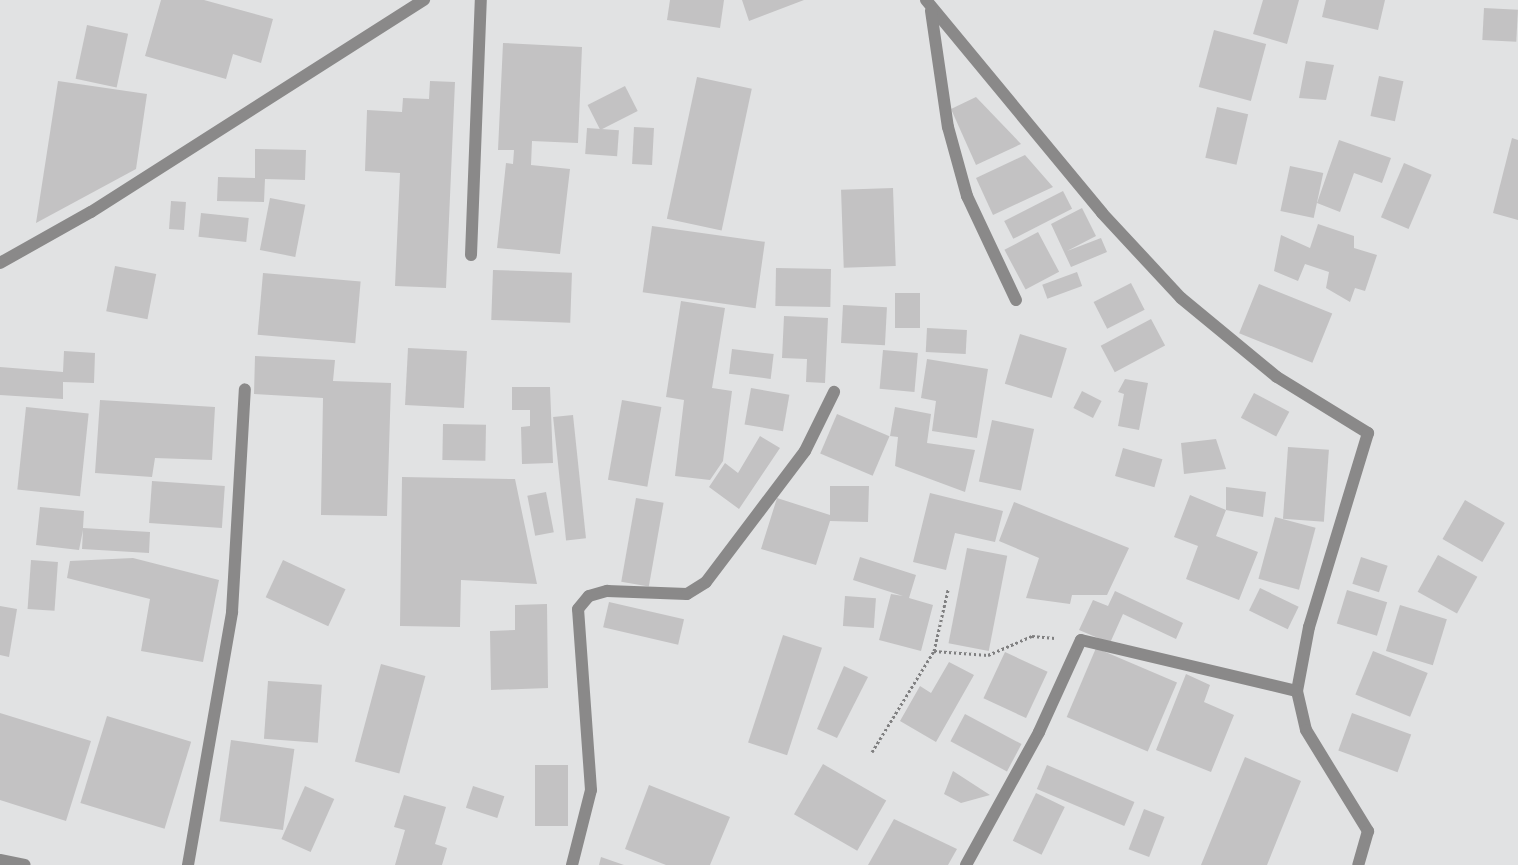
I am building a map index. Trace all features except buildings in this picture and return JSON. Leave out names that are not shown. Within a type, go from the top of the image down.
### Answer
[{"type":"street","points":[[0,263],[91,212],[424,0]]},
{"type":"street","points":[[470,255],[481,0]]},
{"type":"street","points":[[928,5],[948,127],[967,196],[1016,300]]},
{"type":"street","points":[[928,5],[1181,298],[1278,377],[1368,434],[1309,627],[1297,691],[1306,730],[1368,831],[1358,865]]},
{"type":"street","points":[[188,865],[232,612],[245,389]]},
{"type":"street","points":[[572,865],[591,790],[578,609],[589,596],[607,591],[687,594],[706,582],[805,451],[834,392]]},
{"type":"street","points":[[966,865],[1039,732],[1081,640],[1297,691]]},
{"type":"street","points":[[0,860],[25,865]]},
{"type":"path","points":[[872,752],[934,651],[948,590]]},
{"type":"path","points":[[934,651],[988,655],[1032,636],[1081,640]]}]
